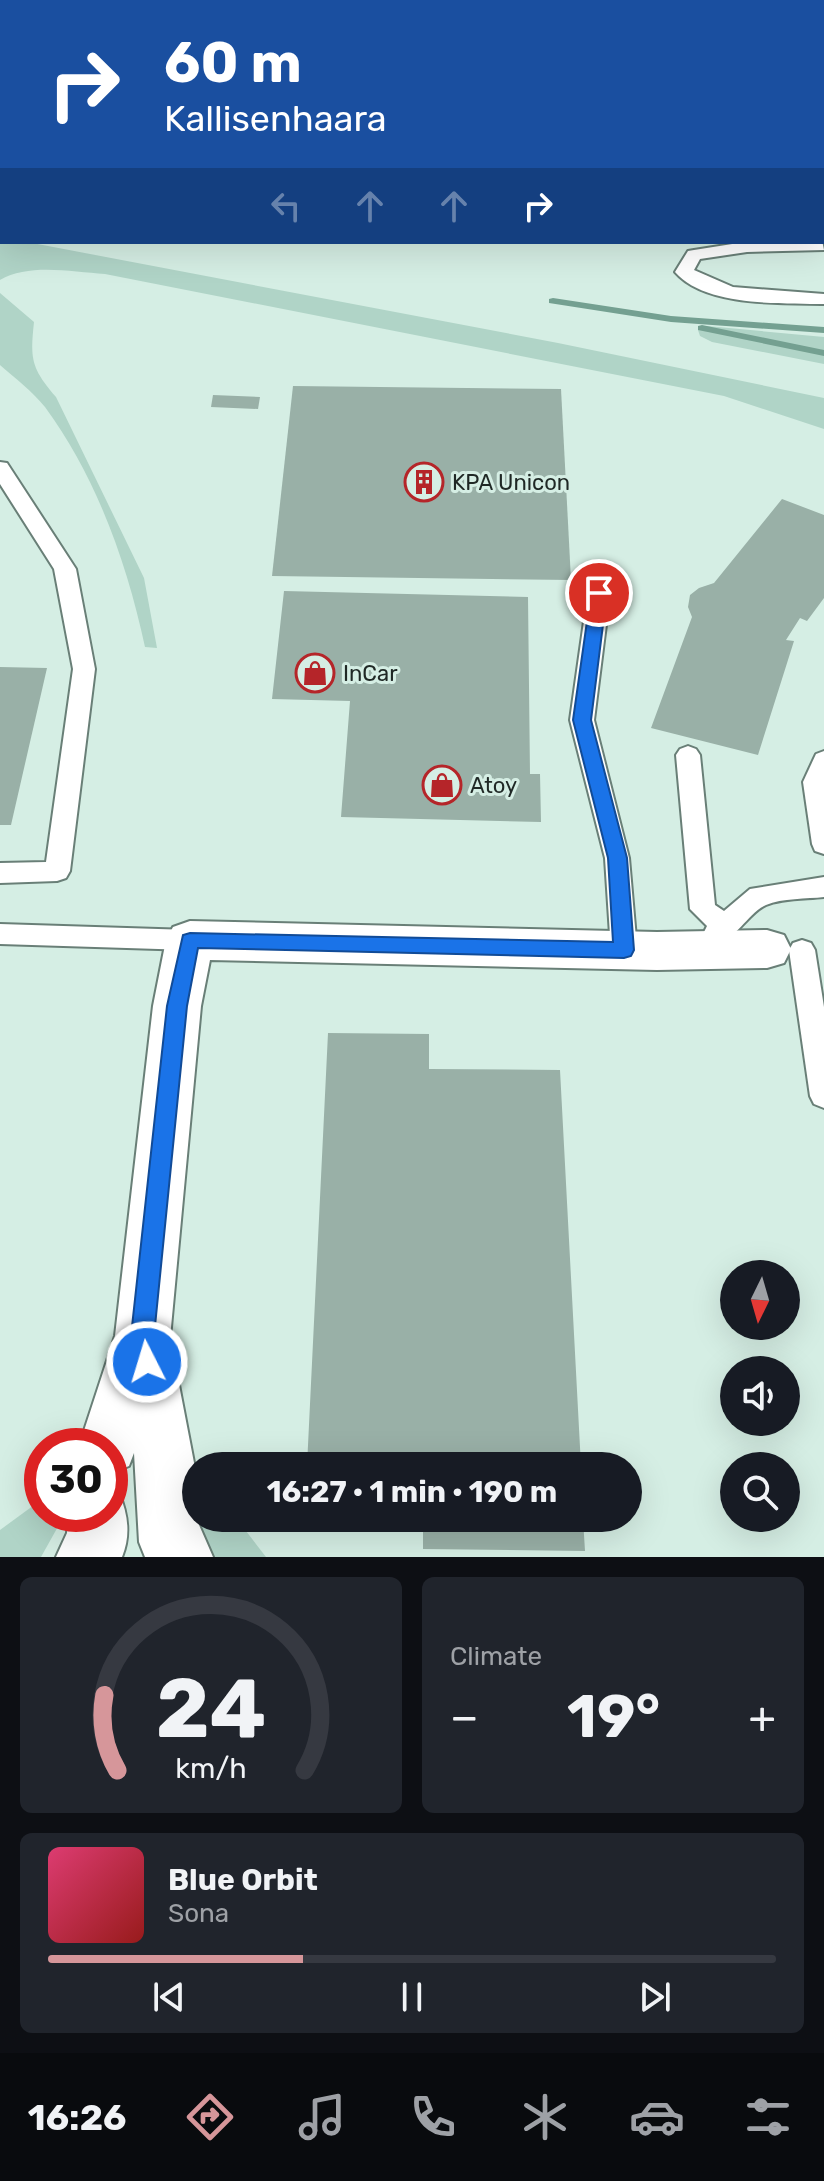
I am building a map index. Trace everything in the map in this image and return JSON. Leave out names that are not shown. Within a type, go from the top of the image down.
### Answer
[{"type":"street","points":[[114,1428],[143,1336],[177,1006],[190,940],[624,950],[713,936],[798,950]]},
{"type":"street","points":[[143,1336],[166,1468],[169,1542],[183,1557]]},
{"type":"street","points":[[86,1557],[96,1546],[97,1532]]},
{"type":"lane","points":[[824,245],[747,247],[694,255],[684,272],[700,285],[750,295],[824,299]]},
{"type":"lane","points":[[0,468],[65,569],[84,669],[57,871],[0,873]]},
{"type":"lane","points":[[599,593],[582,720],[617,858],[624,950]]},
{"type":"lane","points":[[688,755],[703,909],[713,918],[713,936]]},
{"type":"lane","points":[[824,760],[815,782],[824,844]]},
{"type":"lane","points":[[713,936],[759,896],[824,887]]},
{"type":"lane","points":[[0,934],[190,940]]},
{"type":"lane","points":[[798,950],[824,1096]]},
{"type":"green space","points":[[0,244],[38,244],[558,343],[824,398],[824,429],[724,396],[105,274],[37,270],[0,280]]},
{"type":"green space","points":[[0,293],[34,322],[32,345],[37,370],[56,397],[144,578],[157,648],[145,647],[119,552],[80,462],[45,407],[0,365]]},
{"type":"green space","points":[[707,326],[824,337],[824,364],[712,342],[700,336],[698,330]]},
{"type":"green space","points":[[24,1512],[24,1532],[55,1532],[41,1557],[0,1557],[0,1530]]},
{"type":"green space","points":[[199,1532],[247,1532],[266,1557],[206,1557]]},
{"type":"building","name":"KPA Unicon","points":[[293,386],[561,389],[571,580],[272,576]]},
{"type":"building","points":[[213,395],[260,397],[258,409],[211,407]]},
{"type":"building","points":[[782,499],[824,515],[824,598],[807,621],[800,618],[786,640],[794,641],[758,755],[651,728],[692,617],[688,607],[690,595],[714,583]]},
{"type":"building","points":[[284,591],[528,597],[530,774],[540,774],[541,822],[341,817],[350,701],[272,699]]},
{"type":"building","points":[[0,667],[47,668],[11,825],[0,825]]},
{"type":"building","points":[[328,1033],[429,1034],[429,1069],[560,1070],[580,1452],[308,1452]]},
{"type":"building","points":[[423,1532],[584,1532],[585,1551],[423,1549]]},
{"type":"waterway","points":[[553,301],[671,319],[824,330]]},
{"type":"waterway","points":[[702,328],[824,353]]},
{"type":"place","name":"KPA Unicon","points":[[424,482]]},
{"type":"place","name":"InCar","points":[[315,673]]},
{"type":"place","name":"Atoy","points":[[442,785]]},
{"type":"route","points":[[147,1362],[143,1336],[146,1306],[177,1006],[190,940],[624,950],[617,858],[582,720],[599,593]]}]
